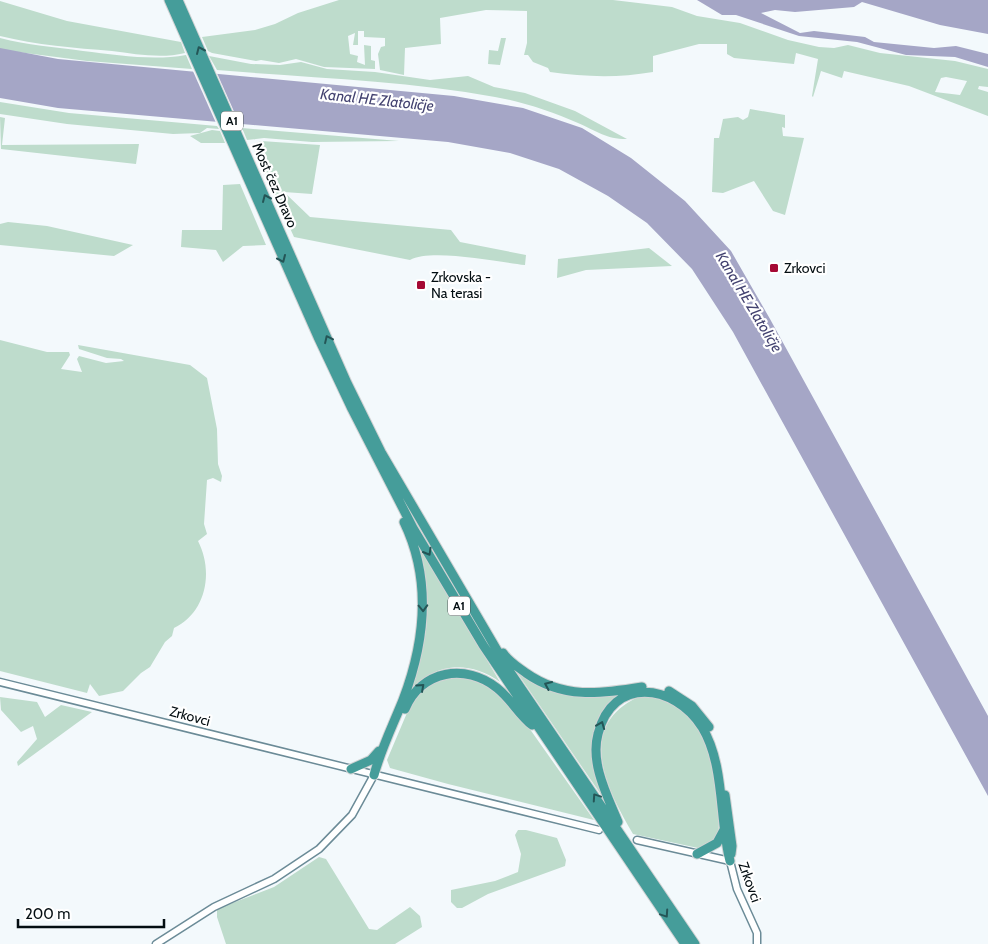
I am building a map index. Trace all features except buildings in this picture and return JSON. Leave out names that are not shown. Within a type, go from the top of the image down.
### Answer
[{"type":"highway","name":"Most čez Dravo","points":[[169,0],[275,241],[294,274]]},
{"type":"highway","name":"Most čez Dravo","points":[[178,0],[285,243],[294,274]]},
{"type":"highway","name":"A1","points":[[294,274],[356,418],[461,610],[686,944]]},
{"type":"highway","name":"A1","points":[[310,309],[381,452],[487,635],[696,944]]},
{"type":"highway","points":[[374,775],[418,655],[424,618],[416,551],[387,485],[388,479]]},
{"type":"highway","points":[[487,635],[494,638],[508,660],[535,679],[558,690],[586,694],[657,687],[681,696],[692,706],[708,727],[721,765],[732,846],[730,860]]},
{"type":"highway","points":[[374,775],[384,764],[410,698],[421,685],[438,676],[457,673],[481,678],[499,689],[530,724],[539,728]]},
{"type":"highway","points":[[632,852],[634,846],[618,822],[606,793],[597,760],[598,735],[606,715],[624,698],[638,692],[657,692],[673,698],[685,707],[703,729],[716,766],[724,830],[730,860]]},
{"type":"highway","points":[[351,769],[371,760],[383,748]]},
{"type":"highway","points":[[697,854],[717,843],[724,830]]},
{"type":"street","name":"Zrkovci","points":[[0,682],[599,830]]},
{"type":"street","points":[[156,944],[214,907],[274,879],[320,849],[348,820],[374,775]]},
{"type":"street","name":"Zrkovci","points":[[637,840],[730,860],[737,889],[757,933],[757,944]]},
{"type":"green space","points":[[339,0],[613,0],[672,7],[697,16],[740,23],[788,40],[819,47],[834,48],[848,45],[880,53],[955,61],[988,69],[988,87],[979,86],[978,89],[988,92],[988,116],[909,86],[844,71],[842,78],[821,71],[813,97],[818,59],[796,53],[794,64],[734,58],[727,54],[727,44],[699,44],[653,56],[653,72],[602,76],[550,72],[548,68],[533,62],[528,55],[524,55],[527,43],[527,11],[486,10],[440,18],[441,44],[405,48],[404,75],[380,70],[378,54],[381,47],[385,46],[385,38],[364,37],[364,31],[358,31],[358,45],[353,45],[355,33],[348,36],[350,54],[358,56],[357,62],[365,65],[364,45],[371,46],[371,60],[375,61],[375,69],[324,67],[296,59],[279,63],[256,61],[212,53],[208,51],[202,37],[255,30],[275,24],[298,13]],"holes":[[[946,77],[967,81],[960,95],[935,92],[941,78]]]},
{"type":"green space","points":[[0,1],[67,21],[181,42],[185,53],[167,56],[139,55],[42,44],[0,36]]},
{"type":"green space","points":[[0,38],[122,56],[173,57],[186,55],[192,69],[87,61],[10,51],[0,49]]},
{"type":"green space","points":[[501,38],[506,38],[500,65],[488,64],[489,50],[498,51]]},
{"type":"green space","points":[[209,56],[251,64],[280,65],[301,62],[327,69],[375,72],[430,80],[468,76],[494,87],[525,93],[575,111],[627,139],[607,136],[548,111],[506,99],[461,91],[391,83],[217,70]]},
{"type":"green space","points":[[0,102],[69,113],[217,126],[219,129],[207,128],[200,133],[173,134],[67,124],[0,114]]},
{"type":"green space","points":[[750,109],[785,115],[785,128],[782,127],[783,136],[804,138],[785,215],[773,211],[754,181],[723,193],[712,192],[714,138],[719,138],[723,119],[738,117],[743,120],[748,117]]},
{"type":"green space","points":[[0,117],[5,118],[2,145],[139,144],[136,164],[1,149]]},
{"type":"green space","points":[[242,128],[399,141],[312,142],[264,138],[247,140]]},
{"type":"green space","points":[[212,130],[220,131],[225,143],[201,143],[190,136]]},
{"type":"green space","points":[[261,141],[320,145],[312,194],[284,192],[310,217],[451,230],[460,242],[526,255],[525,265],[433,255],[410,260],[294,237],[252,145]]},
{"type":"green space","points":[[240,184],[266,245],[243,246],[223,262],[216,250],[181,247],[182,230],[222,230],[223,185]]},
{"type":"green space","points":[[8,222],[47,226],[133,245],[114,256],[0,245],[0,224]]},
{"type":"green space","points":[[649,248],[672,266],[586,270],[557,278],[558,259]]},
{"type":"green space","points":[[0,340],[47,352],[69,352],[70,355],[61,369],[82,372],[77,359],[79,356],[106,363],[124,361],[79,349],[78,345],[190,365],[207,378],[217,429],[218,464],[222,476],[221,482],[213,478],[207,480],[204,524],[207,534],[198,541],[206,566],[204,590],[194,612],[174,628],[172,636],[165,642],[150,667],[123,691],[99,696],[90,684],[87,693],[0,671]]},
{"type":"green space","points":[[417,546],[419,546],[500,682],[475,670],[463,667],[450,668],[438,671],[427,677],[417,685],[408,697],[421,654],[427,622],[424,578]]},
{"type":"green space","points":[[516,671],[543,685],[569,693],[595,696],[625,693],[602,716],[597,728],[595,740],[596,753],[604,799]]},
{"type":"green space","points":[[463,676],[489,685],[502,697],[527,725],[594,820],[390,768],[387,760],[415,694],[437,678]]},
{"type":"green space","points":[[643,695],[662,698],[677,705],[699,728],[706,743],[714,777],[719,826],[718,837],[706,847],[698,848],[633,834],[613,796],[606,777],[602,757],[602,739],[608,722],[622,707]]},
{"type":"green space","points":[[0,697],[37,702],[45,717],[61,705],[92,712],[18,766],[17,762],[37,739],[33,726],[21,732],[1,710]]},
{"type":"green space","points":[[518,830],[526,830],[557,838],[566,860],[565,866],[488,894],[462,908],[457,908],[451,902],[451,890],[495,881],[518,872],[521,854],[515,835]]},
{"type":"green space","points":[[319,857],[326,859],[369,929],[377,930],[410,907],[420,916],[422,927],[395,944],[226,944],[217,917],[217,909],[274,887]]},
{"type":"water","points":[[697,0],[988,0],[988,34],[940,25],[862,2],[854,7],[795,12],[775,10],[761,13],[800,33],[814,31],[865,37],[874,42],[934,48],[956,46],[988,54],[988,67],[955,57],[906,55],[857,42],[799,36],[736,15],[722,15]]},
{"type":"water","name":"Kanal HE Zlatoličje","points":[[0,48],[58,59],[454,96],[523,108],[582,128],[631,158],[685,201],[731,251],[770,319],[988,716],[988,796],[733,332],[692,269],[647,223],[608,196],[559,169],[510,153],[448,142],[58,108],[0,98]]},
{"type":"pier","points":[[192,69],[216,71],[240,125],[216,123]]},
{"type":"place","name":"Zrkovci","points":[[774,268]]},
{"type":"place","name":"Zrkovska - Na terasi","points":[[421,285]]}]
